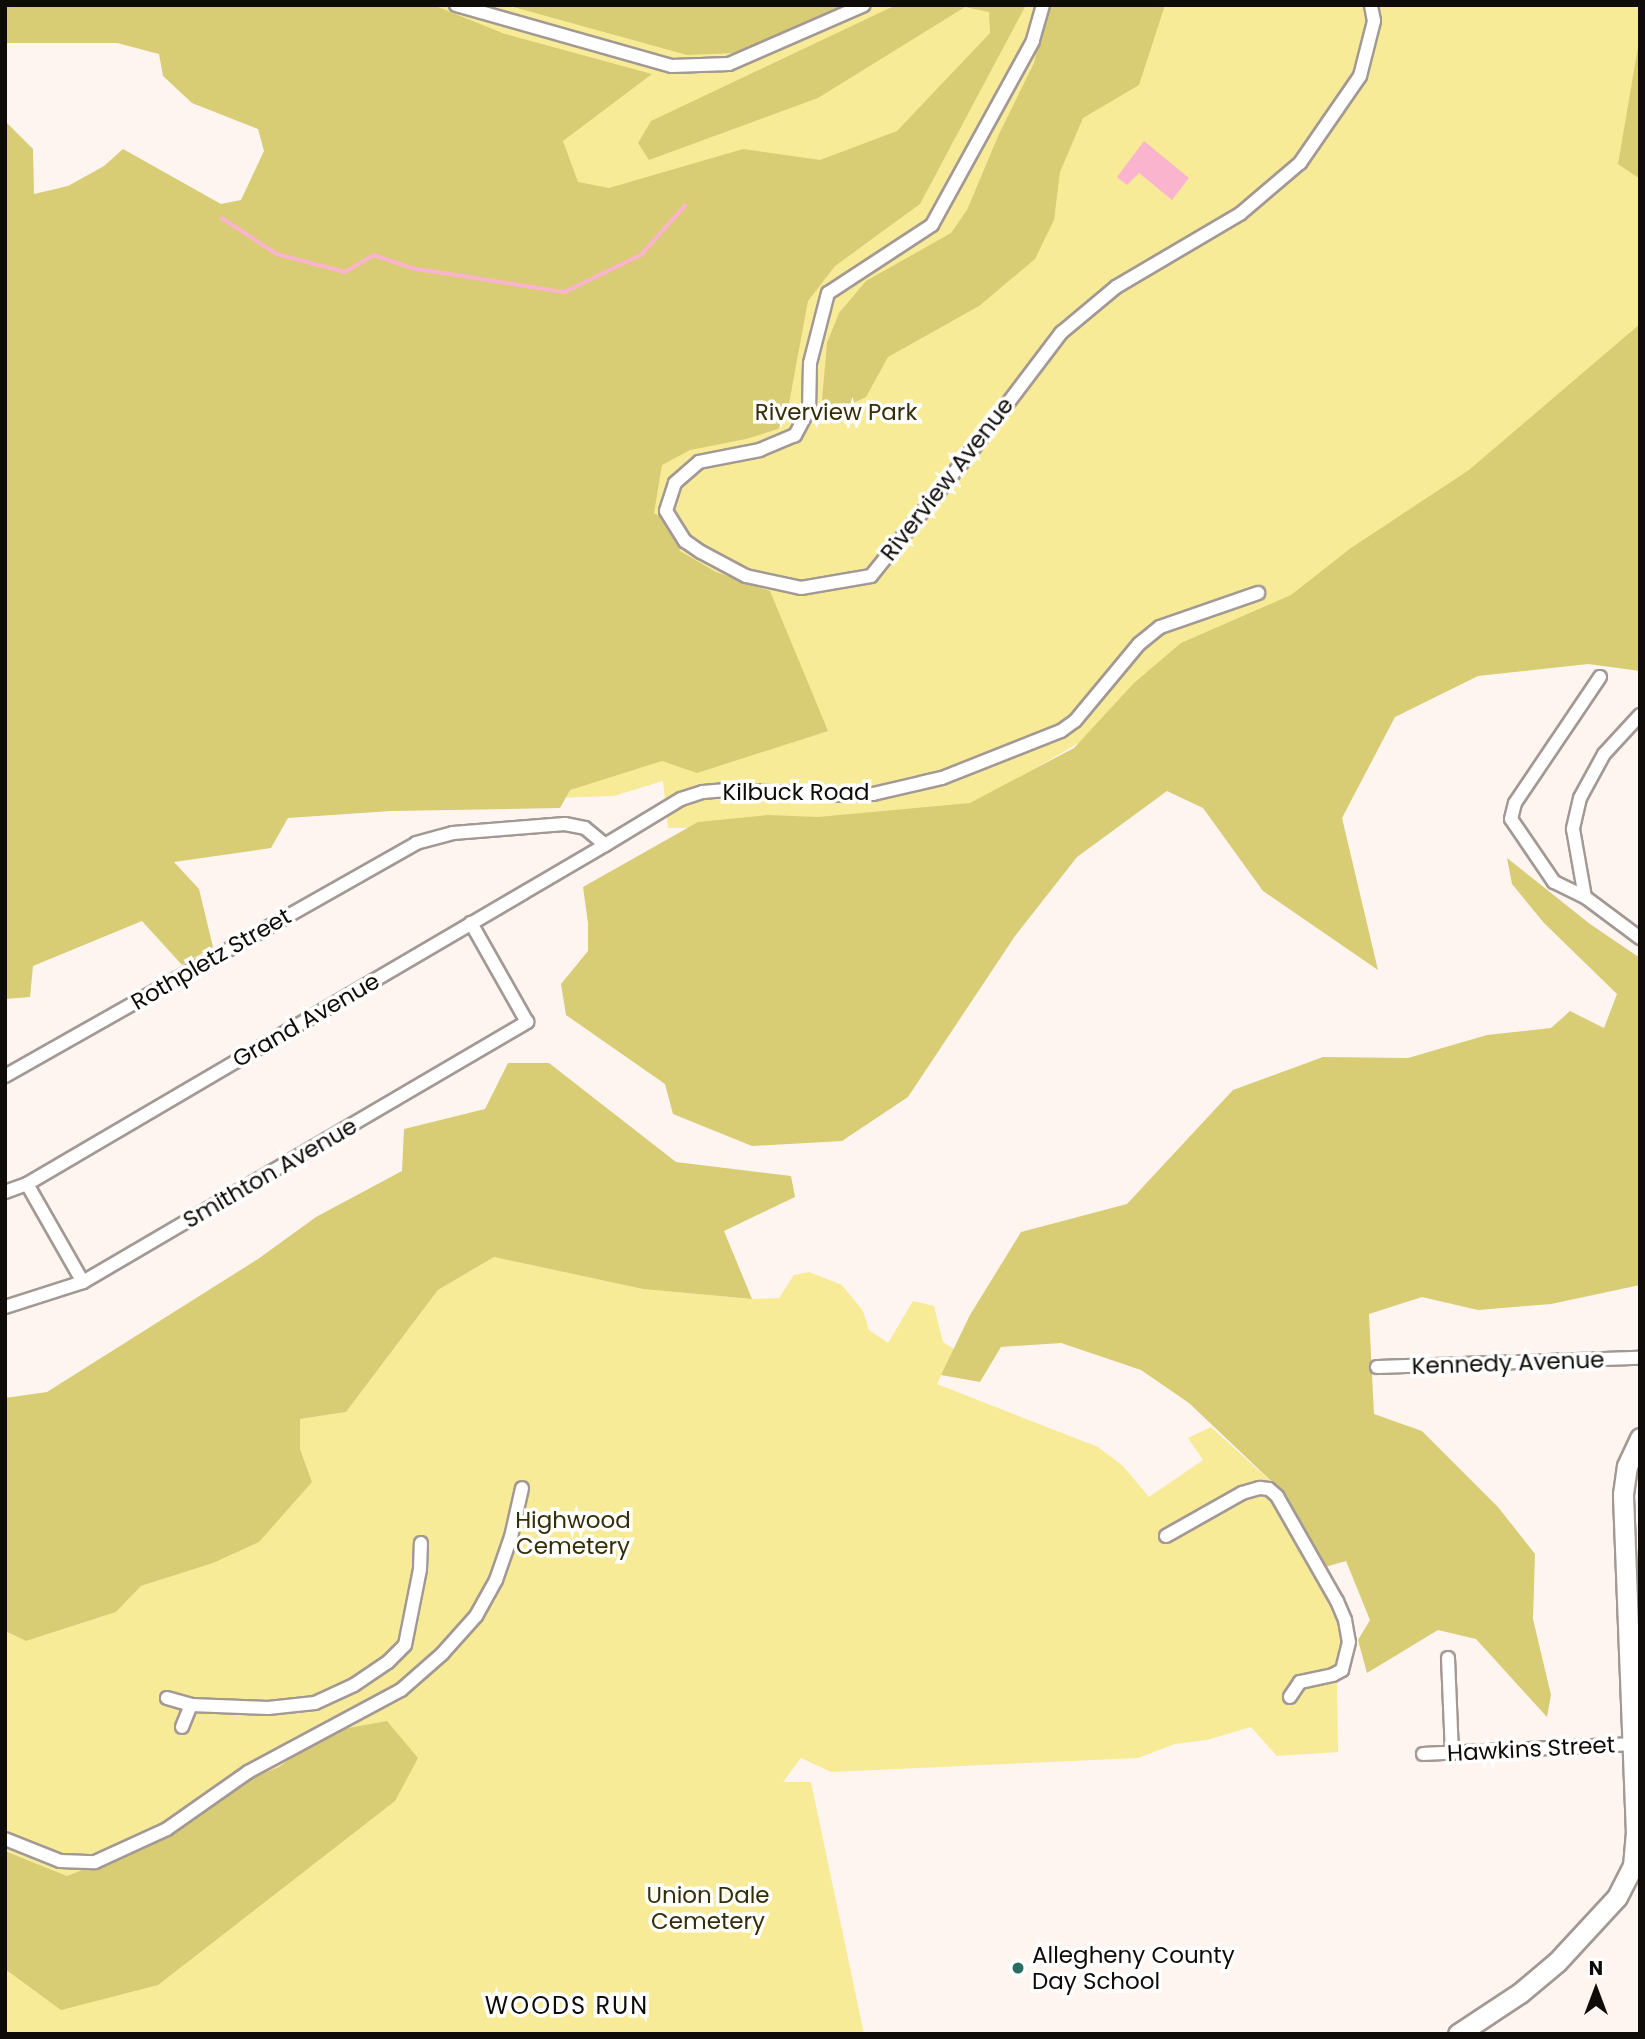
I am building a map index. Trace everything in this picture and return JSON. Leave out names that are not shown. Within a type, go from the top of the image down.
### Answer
[{"type":"main road","points":[[1458,2034],[1534,1983],[1577,1942],[1624,1887],[1633,1866],[1638,1846],[1636,1745],[1631,1536],[1624,1480],[1640,1438]]},
{"type":"street","points":[[456,5],[672,66],[729,64],[864,5]]},
{"type":"street","name":"Riverview Avenue","points":[[1043,5],[1033,41],[932,225],[828,293],[810,363],[809,409],[795,435],[760,450],[699,462],[676,483],[666,511],[685,541],[701,552],[746,576],[801,588],[871,576],[970,453],[1061,333],[1116,287],[1240,214],[1300,163],[1360,76],[1374,21],[1371,5]]},
{"type":"street","name":"Kilbuck Road","points":[[605,845],[681,799],[703,792],[726,790],[844,795],[907,787],[942,778],[1061,731],[1075,722],[1139,644],[1160,627],[1258,593]]},
{"type":"street","points":[[1600,677],[1522,792],[1511,819],[1554,882],[1585,897],[1640,938]]},
{"type":"street","points":[[1585,897],[1573,829],[1580,797],[1604,754],[1640,715]]},
{"type":"street","name":"Rothpletz Street","points":[[5,1076],[416,843],[453,833],[565,824],[585,828],[605,845]]},
{"type":"street","name":"Grand Avenue","points":[[5,1192],[27,1184],[605,845]]},
{"type":"street","name":"Smithton Avenue","points":[[5,1307],[83,1282],[527,1022],[471,923]]},
{"type":"street","points":[[27,1184],[83,1282]]},
{"type":"street","name":"Kennedy Avenue","points":[[1377,1367],[1640,1358]]},
{"type":"street","points":[[5,1839],[60,1861],[95,1862],[167,1829],[248,1772],[401,1690],[442,1654],[476,1616],[496,1580],[511,1537],[522,1488]]},
{"type":"street","points":[[1166,1536],[1242,1493],[1260,1488],[1269,1489],[1277,1496],[1337,1601],[1345,1619],[1349,1642],[1342,1670],[1333,1675],[1300,1682],[1290,1697]]},
{"type":"street","points":[[167,1698],[191,1705],[223,1702],[268,1708],[315,1703],[354,1685],[388,1662],[405,1645],[420,1569],[421,1542]]},
{"type":"street","points":[[1448,1658],[1452,1753]]},
{"type":"street","points":[[182,1727],[191,1705]]},
{"type":"street","name":"Hawkins Street","points":[[1423,1754],[1636,1745]]},
{"type":"green space","name":"Riverview Park","points":[[232,5],[1640,5],[1640,636],[1244,645],[936,827],[668,828],[663,781],[614,796],[222,810],[332,276]]},
{"type":"green space","name":"Highwood Cemetery","points":[[494,1257],[643,1289],[752,1299],[779,1298],[794,1275],[809,1272],[842,1285],[863,1311],[869,1330],[888,1343],[913,1301],[934,1306],[943,1342],[954,1349],[937,1384],[1098,1447],[1123,1466],[1149,1497],[1203,1460],[1188,1438],[1211,1427],[1286,1495],[1347,1611],[1353,1632],[1352,1660],[1346,1675],[1337,1680],[1338,1752],[1277,1756],[1251,1727],[1207,1740],[1175,1744],[1138,1758],[831,1772],[801,1758],[783,1782],[811,1782],[864,2034],[5,2034],[5,1969],[8,1970],[326,1732],[279,1767],[235,1785],[155,1841],[67,1876],[5,1851],[5,1631],[26,1641],[116,1612],[141,1586],[213,1563],[312,1482],[300,1449],[300,1419],[346,1412],[438,1290]]},
{"type":"shaded area","points":[[5,5],[433,5],[505,34],[652,74],[563,141],[578,182],[609,188],[743,149],[820,160],[897,131],[990,33],[989,12],[965,7],[818,98],[649,160],[638,143],[651,121],[896,5],[1026,5],[920,204],[835,266],[808,301],[787,414],[778,429],[746,439],[690,450],[662,465],[654,513],[675,526],[680,551],[716,572],[770,591],[828,731],[697,773],[662,761],[570,790],[560,808],[391,811],[288,818],[271,848],[174,862],[199,889],[213,947],[182,965],[142,921],[33,966],[30,997],[5,999],[5,121],[33,149],[34,194],[68,186],[104,166],[123,149],[221,204],[241,200],[264,151],[258,129],[192,103],[163,76],[159,54],[117,43],[5,43]]},
{"type":"shaded area","points":[[506,5],[844,5],[737,53],[687,55]]},
{"type":"shaded area","points":[[1048,5],[1165,5],[1139,85],[1083,118],[1060,172],[1054,220],[1035,259],[979,306],[888,357],[866,397],[834,412],[822,400],[827,343],[839,313],[866,281],[951,233],[967,210],[999,134],[1034,63]]},
{"type":"shaded area","points":[[1640,35],[1640,179],[1618,164]]},
{"type":"shaded area","points":[[1144,141],[1189,178],[1172,200],[1139,173],[1127,185],[1117,177]]},
{"type":"shaded area","points":[[1640,324],[1640,671],[1588,664],[1478,676],[1395,717],[1342,818],[1378,970],[1263,891],[1203,808],[1167,791],[1077,857],[1015,936],[908,1097],[842,1141],[752,1146],[673,1114],[665,1084],[566,1015],[561,984],[588,951],[588,923],[583,887],[698,822],[768,815],[818,817],[970,803],[1074,748],[1134,683],[1181,643],[1291,595],[1351,548],[1469,470]]},
{"type":"shaded area","points":[[1507,858],[1590,924],[1640,958],[1640,1285],[1551,1304],[1478,1310],[1422,1297],[1369,1314],[1374,1414],[1422,1431],[1498,1507],[1535,1554],[1533,1619],[1551,1695],[1547,1717],[1476,1639],[1438,1630],[1367,1673],[1358,1640],[1370,1620],[1346,1561],[1325,1567],[1286,1495],[1189,1403],[1141,1370],[1061,1343],[1001,1347],[980,1382],[941,1375],[970,1315],[1021,1232],[1127,1204],[1233,1090],[1323,1057],[1408,1058],[1487,1035],[1551,1028],[1570,1011],[1604,1028],[1617,994],[1544,923],[1512,884]]},
{"type":"shaded area","points":[[508,1063],[549,1063],[676,1162],[791,1176],[795,1197],[724,1231],[752,1299],[643,1289],[494,1257],[438,1290],[346,1412],[300,1419],[300,1449],[312,1482],[259,1542],[213,1563],[141,1586],[116,1612],[26,1641],[5,1631],[5,1398],[47,1392],[258,1259],[316,1217],[402,1171],[404,1129],[485,1109]]},
{"type":"shaded area","points":[[387,1721],[418,1758],[395,1801],[158,1985],[61,2010],[5,1969],[5,1851],[67,1876],[155,1841],[235,1785],[279,1767],[326,1732]]},
{"type":"waterway","points":[[222,218],[277,254],[345,272],[374,255],[411,268],[565,292],[641,255],[685,206]]},
{"type":"place","name":"Allegheny County Day School","points":[[1018,1968]]},
{"type":"district","name":"WOODS RUN","points":[[567,2006]]},
{"type":"park label","name":"Union Dale Cemetery","points":[[708,1908]]}]
